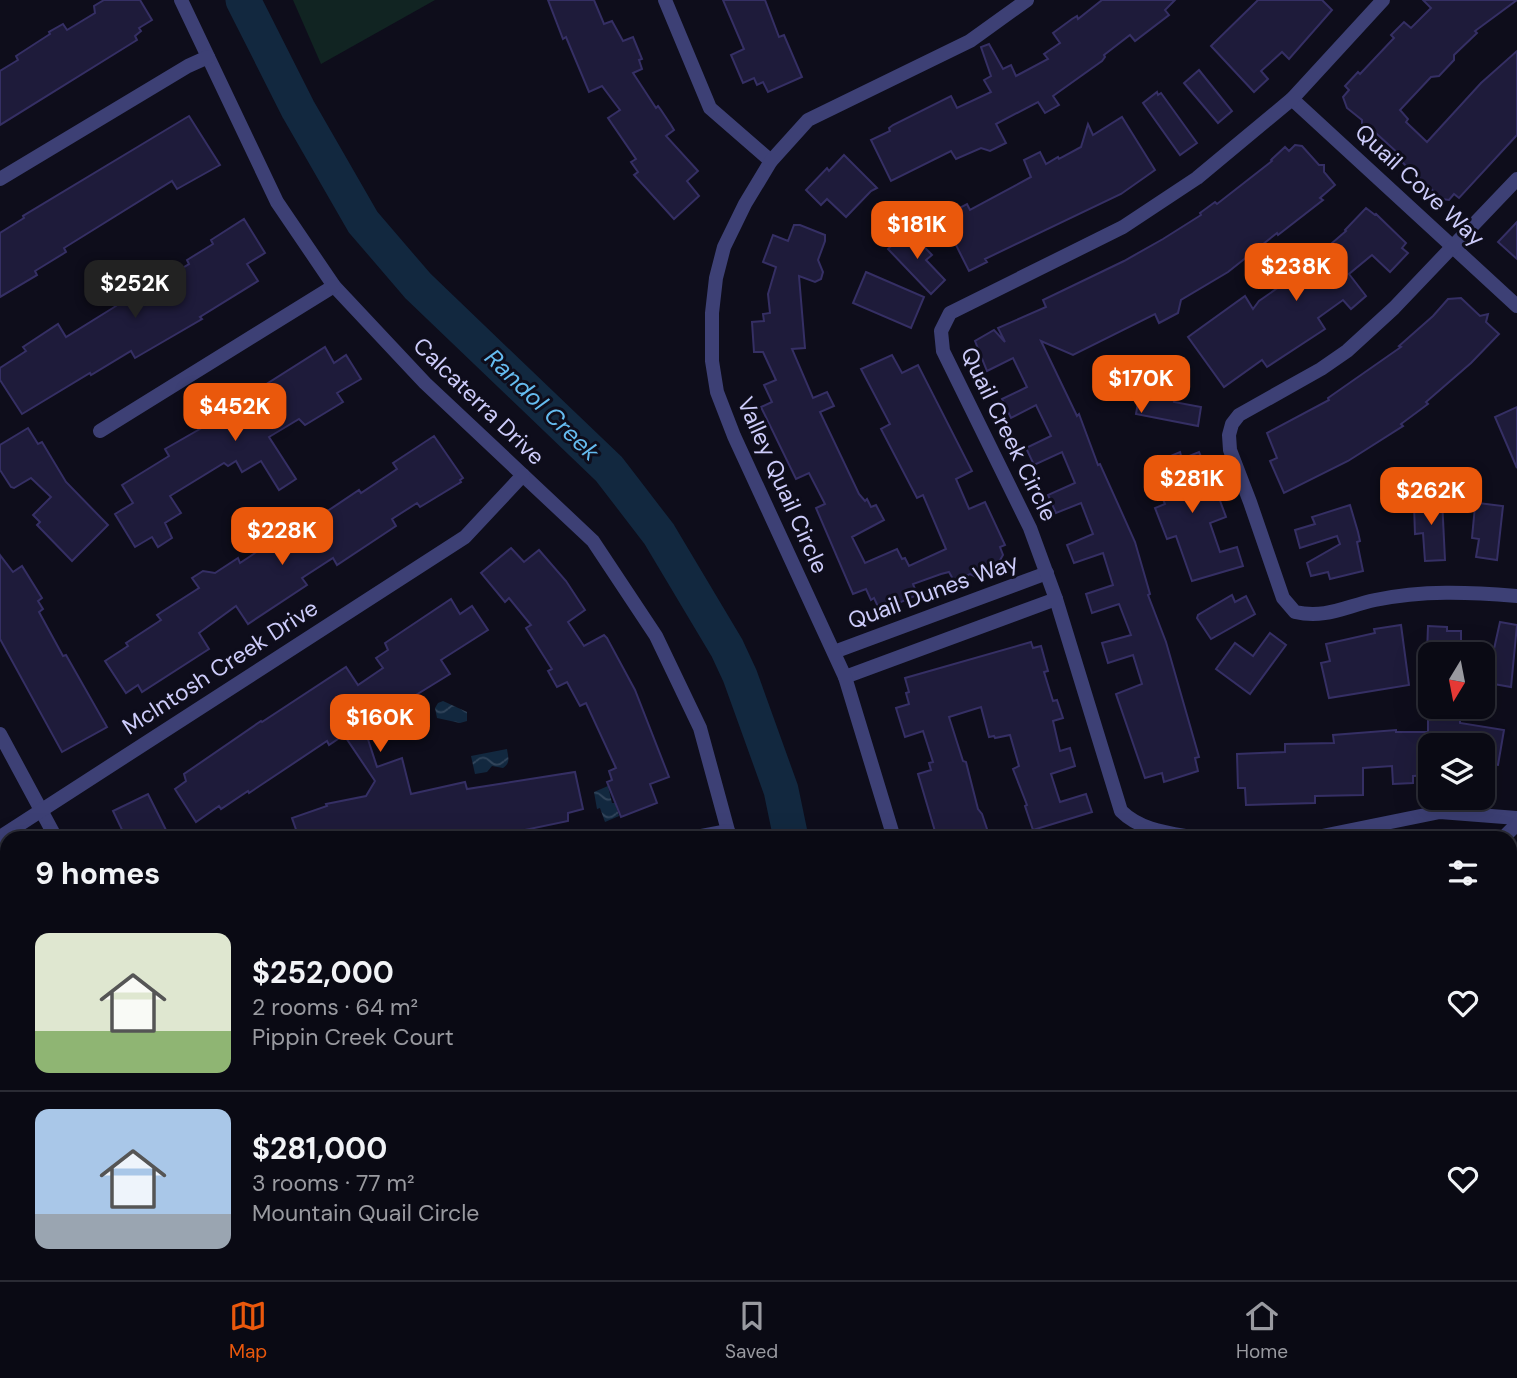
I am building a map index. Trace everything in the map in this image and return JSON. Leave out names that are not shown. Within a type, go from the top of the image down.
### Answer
[{"type":"street","name":"Calcaterra Drive","points":[[181,0],[277,202],[334,286],[425,383],[593,541],[656,636],[700,728],[728,831]]},
{"type":"street","points":[[665,0],[710,108],[771,161]]},
{"type":"street","name":"Valley Quail Circle","points":[[892,831],[845,677],[734,436],[717,392],[712,361],[712,313],[716,278],[724,247],[745,204],[771,161],[808,120],[970,41],[1027,0]]},
{"type":"street","name":"Quail Creek Circle","points":[[1161,831],[1132,822],[1121,811],[1047,573],[1030,528],[943,351],[941,331],[950,313],[1123,227],[1197,178],[1292,99],[1383,0]]},
{"type":"street","points":[[0,179],[188,66],[208,57]]},
{"type":"street","name":"Quail Cove Way","points":[[1292,99],[1517,306]]},
{"type":"street","points":[[1517,179],[1394,308],[1347,351],[1311,375],[1239,415],[1229,435],[1230,450],[1283,598],[1295,612],[1322,615],[1375,600],[1433,593],[1461,591],[1517,596]]},
{"type":"street","points":[[100,431],[334,286]]},
{"type":"street","name":"McIntosh Creek Drive","points":[[9,831],[465,537],[523,475]]},
{"type":"street","name":"Quail Dunes Way","points":[[834,652],[1047,573]]},
{"type":"street","points":[[845,677],[1056,599]]},
{"type":"street","points":[[0,734],[53,831]]},
{"type":"street","points":[[1347,831],[1440,812],[1517,821]]},
{"type":"green space","points":[[293,0],[435,0],[321,64]]},
{"type":"water","points":[[443,701],[467,712],[467,721],[460,723],[437,718],[435,708]]},
{"type":"water","points":[[507,749],[506,766],[492,766],[487,772],[475,774],[471,756]]},
{"type":"water","points":[[608,786],[619,816],[605,822],[600,808],[597,809],[594,792]]},
{"type":"building","points":[[104,0],[140,0],[152,20],[139,28],[141,31],[135,36],[137,40],[0,125],[0,71],[18,60],[16,56],[50,34],[49,32],[63,24],[67,30],[95,13],[94,6]]},
{"type":"building","points":[[548,0],[594,0],[604,24],[612,21],[623,41],[633,37],[642,59],[639,60],[642,69],[633,73],[674,130],[666,136],[698,171],[687,181],[699,196],[674,219],[634,175],[638,172],[631,162],[636,159],[608,118],[620,110],[602,86],[589,92],[566,37],[563,39]]},
{"type":"building","points":[[723,0],[765,0],[779,37],[784,35],[802,77],[768,92],[763,82],[757,85],[754,78],[743,83],[731,55],[744,49]]},
{"type":"building","points":[[1102,0],[1175,0],[1165,10],[1169,15],[1135,41],[1130,35],[1104,55],[1102,61],[1053,96],[1059,105],[1045,113],[1038,102],[996,124],[1006,143],[990,151],[981,148],[956,159],[951,151],[891,181],[871,140],[890,131],[889,128],[893,125],[951,96],[957,108],[991,92],[984,80],[991,76],[981,47],[989,44],[1003,69],[1011,65],[1016,76],[1048,59],[1044,54],[1060,43],[1053,33],[1077,16],[1078,19]]},
{"type":"building","points":[[1258,0],[1322,0],[1332,10],[1289,59],[1282,52],[1261,71],[1268,79],[1254,92],[1211,46]]},
{"type":"building","points":[[1423,0],[1517,0],[1475,31],[1477,33],[1454,55],[1454,60],[1439,76],[1431,77],[1400,110],[1408,119],[1406,122],[1427,142],[1481,83],[1517,51],[1517,135],[1459,198],[1454,194],[1449,200],[1442,199],[1368,126],[1362,128],[1362,120],[1347,108],[1343,97],[1349,90],[1345,86],[1394,38],[1391,35],[1404,22],[1411,28],[1431,8]]},
{"type":"building","points":[[1199,70],[1232,111],[1218,123],[1184,83]]},
{"type":"building","points":[[1157,92],[1158,95],[1161,93],[1197,143],[1180,155],[1143,103]]},
{"type":"building","points":[[189,116],[220,165],[177,189],[172,181],[64,248],[66,252],[35,271],[37,275],[0,297],[0,233],[24,218],[23,216]]},
{"type":"building","points":[[1122,117],[1155,170],[1121,194],[985,259],[987,262],[969,271],[942,217],[967,204],[970,210],[1031,177],[1024,160],[1040,152],[1046,164],[1081,147],[1088,124],[1093,135]]},
{"type":"building","points":[[1295,145],[1302,146],[1319,165],[1324,165],[1324,172],[1335,185],[1320,198],[1323,200],[1278,235],[1277,233],[1228,272],[1181,300],[1178,313],[1159,323],[1155,314],[1073,355],[1041,341],[1077,416],[1079,414],[1098,465],[1100,464],[1135,542],[1150,594],[1148,595],[1166,642],[1199,757],[1195,758],[1198,771],[1164,782],[1162,773],[1145,778],[1116,694],[1142,684],[1133,655],[1108,663],[1102,643],[1131,635],[1119,604],[1092,613],[1086,594],[1113,585],[1103,553],[1074,563],[1067,545],[1093,534],[1081,503],[1056,513],[1048,495],[1075,483],[1062,452],[1034,465],[1026,448],[1051,436],[1036,405],[1011,418],[1002,399],[1027,387],[1013,358],[987,371],[975,341],[994,330],[1005,342],[998,328],[1046,307],[1043,300],[1163,239],[1201,215],[1200,213],[1215,202],[1217,204],[1272,161],[1285,147],[1289,151]]},
{"type":"building","points":[[844,155],[877,188],[846,217],[827,199],[821,205],[806,190]]},
{"type":"building","points":[[1366,208],[1406,243],[1402,248],[1408,253],[1390,272],[1372,255],[1349,274],[1366,296],[1351,309],[1343,300],[1318,318],[1325,329],[1267,367],[1262,360],[1224,387],[1188,337],[1245,296],[1253,309],[1259,301],[1289,280],[1290,274],[1295,275],[1346,231]]},
{"type":"building","points":[[244,219],[265,253],[247,264],[258,281],[200,317],[202,319],[135,358],[131,351],[22,414],[0,380],[0,368],[26,351],[23,347],[58,324],[66,337],[116,306],[111,296],[124,288],[131,298],[140,293],[189,264],[187,260],[213,244],[211,240]]},
{"type":"building","points":[[1517,222],[1517,259],[1498,242]]},
{"type":"building","points":[[794,225],[825,235],[818,260],[823,272],[821,279],[815,282],[799,276],[805,348],[792,349],[813,398],[827,392],[834,406],[820,412],[859,494],[865,501],[867,499],[871,507],[876,505],[884,520],[852,537],[865,563],[897,549],[909,566],[946,549],[923,495],[917,498],[881,429],[890,424],[861,369],[892,355],[902,373],[918,365],[972,471],[956,479],[969,509],[985,502],[1005,545],[1000,547],[1003,555],[999,562],[977,571],[976,577],[970,574],[954,581],[949,572],[941,574],[913,584],[917,594],[915,596],[880,611],[866,589],[853,594],[816,508],[825,504],[809,473],[796,479],[761,407],[772,402],[764,385],[776,380],[763,352],[754,352],[752,322],[764,321],[763,314],[770,313],[768,294],[776,267],[763,262],[773,235],[788,241]]},
{"type":"building","points":[[908,230],[932,255],[926,260],[945,280],[931,294],[888,249]]},
{"type":"building","points":[[866,272],[924,297],[911,328],[853,303]]},
{"type":"building","points":[[1461,298],[1480,316],[1488,314],[1486,322],[1499,334],[1471,363],[1426,402],[1428,404],[1401,424],[1403,426],[1348,461],[1284,493],[1270,461],[1277,458],[1267,433],[1329,400],[1328,398],[1401,347],[1399,346],[1448,299]]},
{"type":"building","points":[[325,347],[334,363],[346,355],[361,379],[337,393],[343,402],[305,425],[299,419],[269,437],[296,479],[279,490],[261,461],[242,472],[236,461],[228,466],[224,463],[170,496],[181,513],[165,523],[172,538],[158,547],[152,537],[135,547],[115,514],[133,503],[122,485],[169,456],[165,449],[205,426],[203,424],[226,410],[229,415],[267,392],[265,385]]},
{"type":"building","points":[[1141,386],[1176,393],[1174,402],[1201,407],[1198,426],[1136,414]]},
{"type":"building","points":[[1517,407],[1517,468],[1495,417]]},
{"type":"building","points":[[28,428],[38,444],[42,442],[66,482],[108,525],[72,561],[37,525],[40,522],[33,515],[51,497],[31,478],[14,488],[11,487],[0,470],[0,445]]},
{"type":"building","points":[[434,436],[463,478],[461,482],[420,507],[417,503],[392,519],[396,526],[337,565],[333,558],[302,578],[307,585],[248,624],[236,606],[199,633],[209,649],[142,692],[138,685],[126,693],[105,661],[128,646],[126,643],[161,620],[157,615],[199,588],[192,578],[203,571],[215,573],[238,558],[240,563],[279,537],[284,544],[359,490],[361,493],[397,469],[393,463]]},
{"type":"building","points":[[1180,452],[1182,459],[1199,452],[1207,470],[1204,472],[1214,500],[1219,498],[1226,517],[1210,523],[1220,552],[1237,547],[1243,566],[1192,581],[1176,536],[1167,539],[1155,508],[1165,504],[1149,465]]},
{"type":"building","points":[[1417,499],[1442,499],[1445,560],[1425,561],[1423,533],[1415,534],[1414,505]]},
{"type":"building","points":[[1478,503],[1503,506],[1497,560],[1476,557],[1479,539],[1472,538],[1475,506]]},
{"type":"building","points":[[1350,505],[1360,541],[1357,542],[1363,571],[1330,579],[1328,572],[1311,576],[1307,563],[1340,544],[1337,536],[1300,548],[1295,530],[1315,524],[1312,517]]},
{"type":"building","points":[[511,548],[524,562],[539,550],[566,581],[585,610],[568,622],[584,646],[604,635],[607,638],[635,690],[669,777],[650,784],[657,803],[621,817],[607,782],[612,780],[609,771],[616,768],[586,703],[580,706],[567,682],[557,687],[548,671],[552,669],[526,628],[531,625],[509,598],[505,602],[481,573]]},
{"type":"building","points":[[0,555],[13,572],[22,566],[42,598],[38,601],[43,609],[39,612],[107,727],[62,752],[0,639]]},
{"type":"building","points":[[1232,595],[1235,602],[1246,596],[1255,614],[1211,639],[1197,618],[1198,615]]},
{"type":"building","points":[[451,599],[460,614],[472,606],[488,630],[441,660],[450,674],[364,727],[377,767],[402,758],[411,794],[465,782],[467,789],[575,772],[583,809],[568,813],[568,821],[520,831],[297,831],[292,818],[327,806],[326,804],[366,796],[375,781],[344,735],[329,745],[327,741],[249,793],[248,791],[221,809],[219,806],[196,822],[175,789],[186,781],[184,774],[346,667],[358,685],[383,668],[376,658],[388,650],[385,643]]},
{"type":"building","points":[[1500,622],[1517,625],[1511,687],[1495,684],[1495,644]]},
{"type":"building","points":[[1401,625],[1409,685],[1329,698],[1321,663],[1330,661],[1326,644],[1375,633],[1374,629]]},
{"type":"building","points":[[1428,626],[1461,631],[1461,642],[1427,642]]},
{"type":"building","points":[[1270,633],[1286,645],[1250,694],[1216,669],[1235,643],[1253,656]]},
{"type":"building","points":[[1031,642],[1033,648],[1041,646],[1048,671],[1044,672],[1053,701],[1057,700],[1063,718],[1053,721],[1060,751],[1070,748],[1075,766],[1051,774],[1060,802],[1086,794],[1092,812],[1033,830],[1013,769],[1019,766],[1010,735],[989,737],[981,707],[949,717],[988,831],[935,831],[918,774],[931,770],[929,763],[933,762],[923,731],[905,737],[896,708],[909,704],[905,678]]},
{"type":"building","points":[[1428,720],[1460,720],[1460,723],[1504,730],[1498,765],[1495,765],[1495,733],[1418,733],[1418,776],[1413,776],[1413,783],[1393,784],[1392,766],[1363,768],[1363,795],[1315,796],[1315,803],[1246,805],[1245,788],[1238,788],[1237,754],[1285,752],[1285,744],[1334,743],[1333,735],[1396,730],[1428,732]]},
{"type":"building","points":[[148,794],[166,831],[123,831],[113,811]]},
{"type":"waterway","name":"Randol Creek","points":[[243,0],[298,109],[363,222],[418,286],[609,469],[659,534],[727,648],[740,676],[781,790],[790,831]]}]
